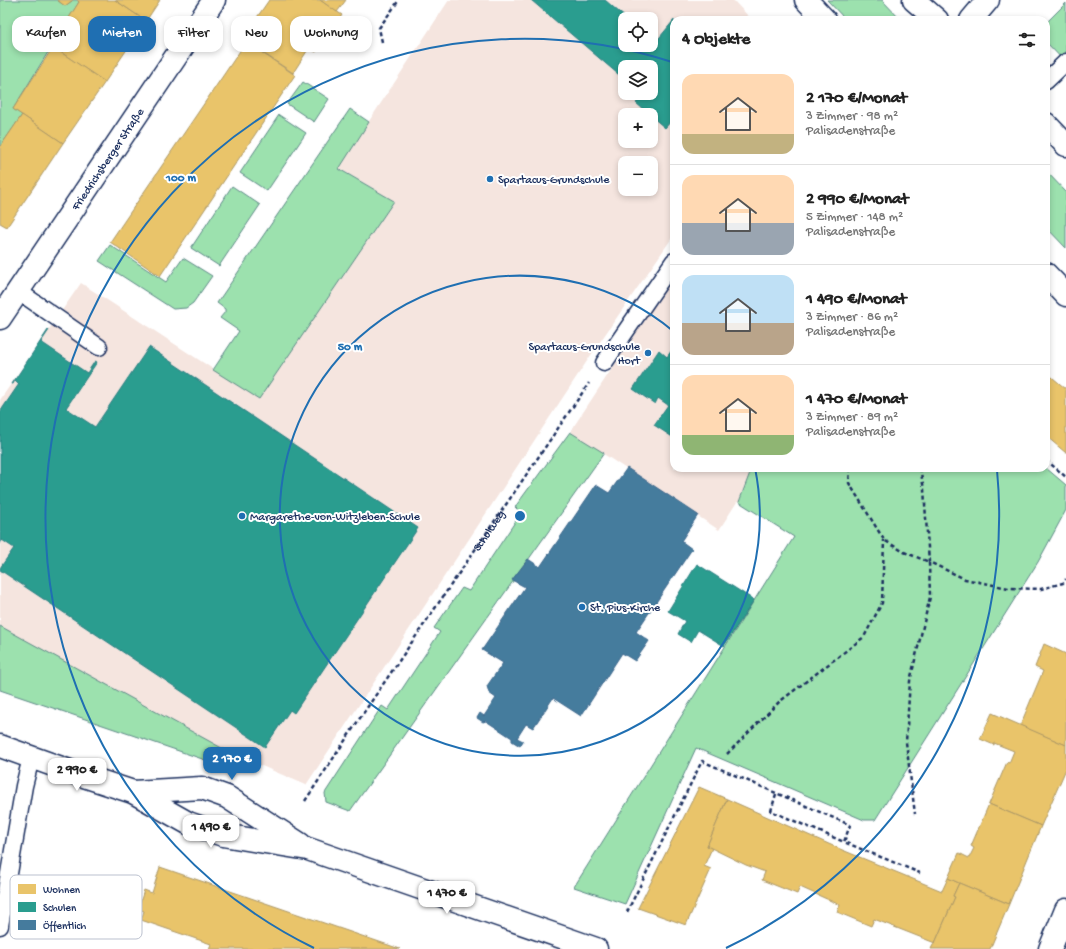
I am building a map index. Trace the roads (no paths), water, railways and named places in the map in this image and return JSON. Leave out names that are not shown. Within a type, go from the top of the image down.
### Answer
[{"type":"street","name":"Friedrichsberger Straße","points":[[0,318],[214,0]]},
{"type":"street","points":[[806,0],[822,16]]},
{"type":"street","points":[[914,0],[932,16]]},
{"type":"street","points":[[974,16],[988,0]]},
{"type":"street","points":[[1050,128],[1066,145]]},
{"type":"street","points":[[1050,278],[1066,295]]},
{"type":"street","points":[[0,746],[133,792],[188,823],[223,835],[308,849],[596,949]]},
{"type":"street","points":[[133,792],[202,788],[227,797],[308,849]]},
{"type":"street","points":[[1050,949],[1066,910]]},
{"type":"lane","points":[[1050,77],[1066,62]]},
{"type":"lane","points":[[604,363],[670,267]]},
{"type":"lane","points":[[18,291],[100,347]]},
{"type":"lane","points":[[0,926],[24,786],[32,758]]},
{"type":"place","name":"Spartacus-Grundschule","points":[[490,179]]},
{"type":"place","name":"Spartacus-Grundschule Hort","points":[[648,353]]},
{"type":"place","name":"Margarethe-von-Witzleben-Schule","points":[[242,516]]},
{"type":"place","name":"St. Pius-Kirche","points":[[582,607]]}]
